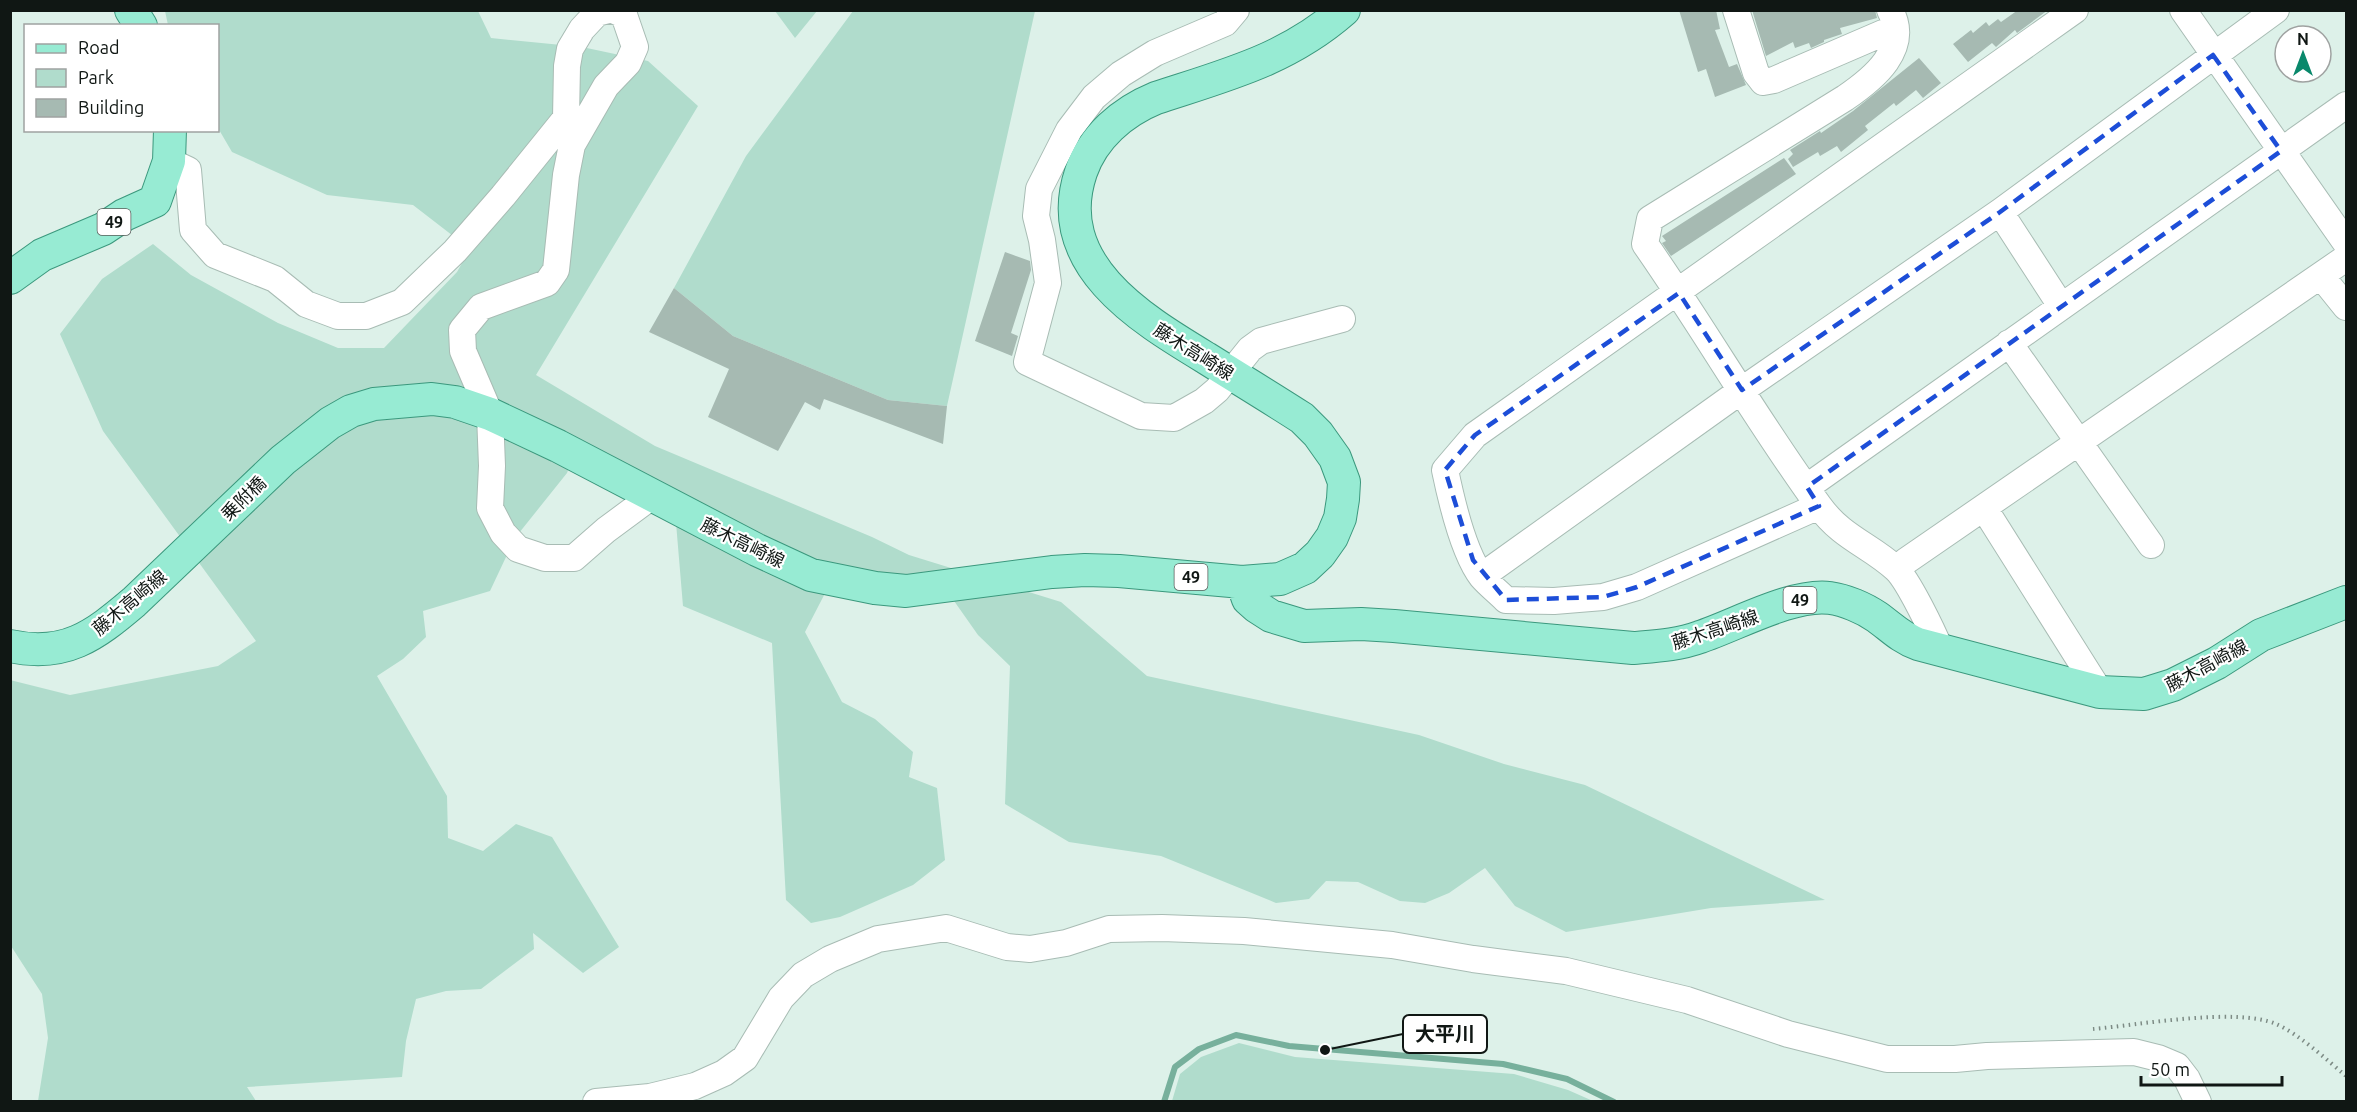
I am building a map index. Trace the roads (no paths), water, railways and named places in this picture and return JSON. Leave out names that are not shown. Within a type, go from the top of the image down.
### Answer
[{"type":"main road","points":[[131,10],[140,24]]},
{"type":"main road","name":"藤木高崎線","points":[[283,460],[330,423],[351,411],[374,404],[432,399],[455,402],[490,414],[757,550],[811,575],[875,588],[906,591],[1052,572],[1085,570],[1242,582],[1280,579],[1305,568],[1320,554],[1332,537],[1340,518],[1344,483],[1331,452],[1302,418],[1147,322],[1109,289],[1095,270],[1081,242],[1076,201],[1082,171],[1091,150],[1116,121],[1143,103],[1278,55],[1311,37],[1344,10]]},
{"type":"main road","name":"49","points":[[10,278],[42,255],[103,229],[124,215],[155,201],[169,146]]},
{"type":"main road","name":"乗附橋","points":[[203,537],[283,460]]},
{"type":"main road","name":"藤木高崎線","points":[[10,646],[35,650],[56,649],[79,642],[108,624],[203,537]]},
{"type":"main road","name":"藤木高崎線","points":[[1242,582],[1248,599],[1257,607],[1271,616],[1304,626],[1361,624],[1394,626],[1633,648],[1678,643],[1698,638],[1792,602],[1813,597],[1831,598],[1875,615],[1904,639],[2100,692],[2144,694],[2174,685],[2217,663],[2261,635],[2346,602]]},
{"type":"street","points":[[169,146],[188,170],[193,230],[215,255],[275,279],[306,304],[338,316],[366,316],[402,302],[448,258],[503,196],[566,118],[567,66],[570,49],[582,29],[597,13],[611,10],[624,15],[635,47],[628,63],[606,86],[572,145],[566,175],[556,270],[547,283],[481,308],[462,330],[463,351],[490,414],[492,466],[490,508],[503,533],[518,549],[545,558],[574,558],[606,530],[652,496]]},
{"type":"street","points":[[1236,10],[1225,23],[1155,53],[1107,85],[1077,117],[1039,189],[1036,216],[1048,283],[1027,362],[1149,418],[1174,418],[1185,413],[1217,390],[1250,349],[1261,341],[1342,319]]},
{"type":"street","points":[[1736,10],[1756,73],[1763,82],[1774,80],[1883,33],[1893,21]]},
{"type":"street","points":[[2075,10],[1679,293],[1475,435],[1445,470],[1458,519],[1473,560],[1482,576],[1506,600],[1554,601],[1603,597],[1637,587],[1813,497],[2009,343],[2346,105]]},
{"type":"street","points":[[2183,10],[2346,243]]},
{"type":"street","points":[[1482,576],[1742,390],[2000,212],[2276,10]]},
{"type":"street","points":[[1893,21],[1890,57],[1873,77],[1650,219],[1645,244],[1784,457],[1813,497],[1840,530],[1897,570],[1940,649]]},
{"type":"street","points":[[1055,155],[1082,171]]},
{"type":"street","points":[[2000,212],[2061,306]]},
{"type":"street","points":[[1897,570],[1906,561],[2346,258]]},
{"type":"street","points":[[2321,276],[2346,307]]},
{"type":"street","points":[[2009,343],[2151,545]]},
{"type":"street","points":[[1984,508],[2100,692]]},
{"type":"street","points":[[596,1101],[650,1097],[694,1086],[724,1073],[745,1058],[781,998],[803,975],[830,958],[878,939],[946,928],[1007,947],[1030,949],[1066,943],[1109,929],[1162,928],[1244,931],[1392,945],[1473,959],[1566,971],[1687,1000],[1788,1034],[1887,1059],[1955,1059],[2134,1052],[2177,1066],[2187,1079],[2198,1101]]},
{"type":"waterway","points":[[1164,1102],[1175,1067],[1199,1049],[1236,1035],[1289,1046],[1503,1064],[1567,1079],[1614,1102]]},
{"type":"place","name":"大平川","points":[[1325,1050]]}]
